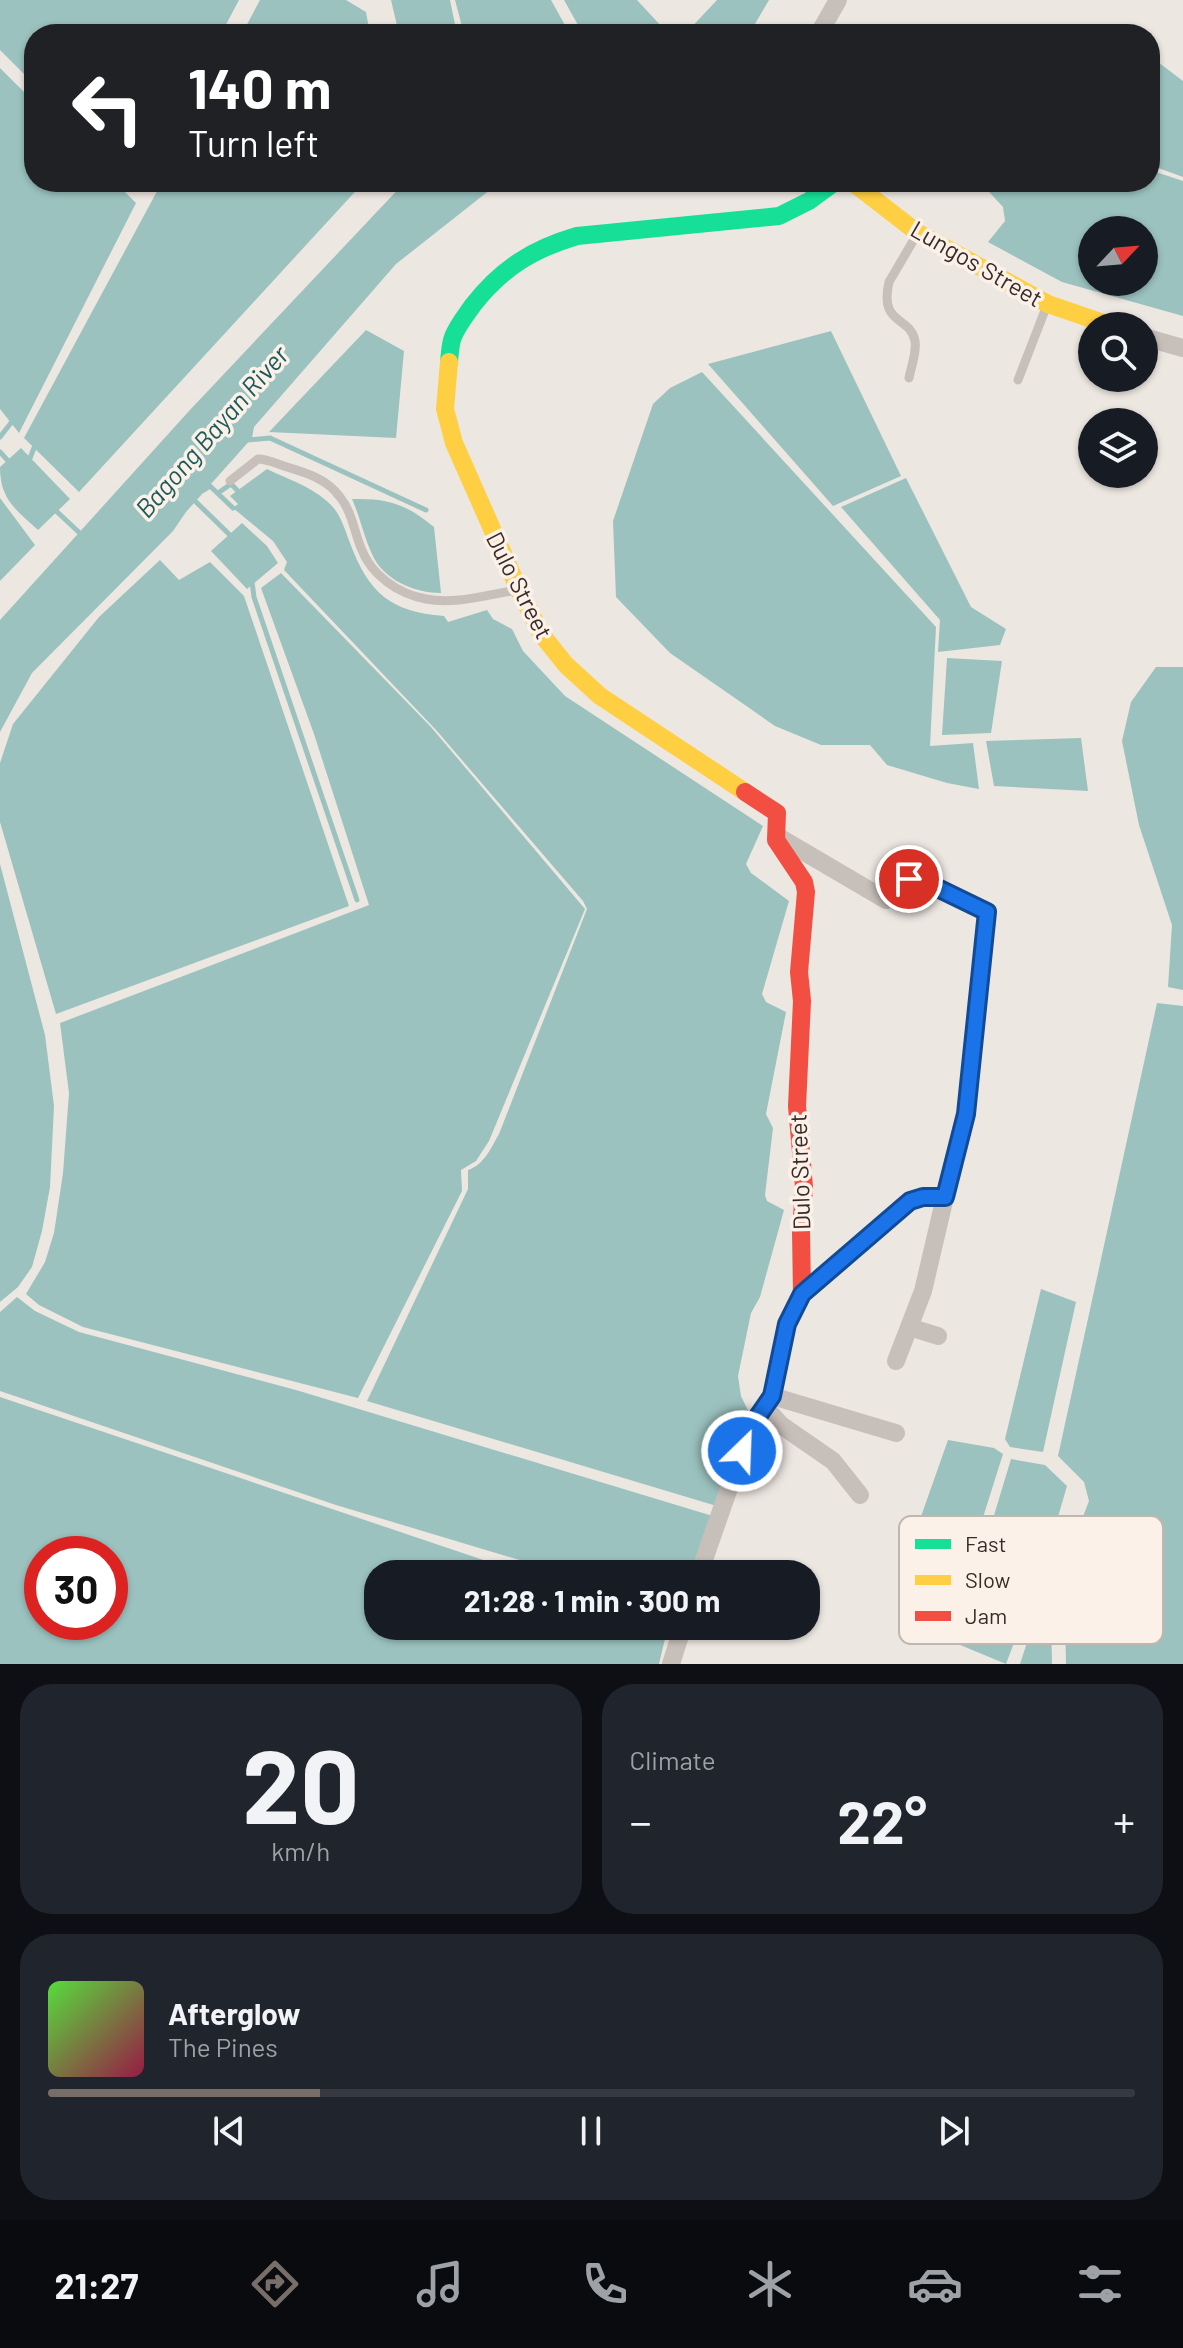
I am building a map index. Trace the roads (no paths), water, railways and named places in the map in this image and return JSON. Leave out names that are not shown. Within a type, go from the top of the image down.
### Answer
[{"type":"street","points":[[824,24],[838,0]]},
{"type":"street","name":"Dulo Street","points":[[802,1294],[804,1187],[797,1106],[802,1001],[799,972],[806,892],[804,882],[778,845],[775,834],[777,813],[600,696],[566,665],[542,635],[519,590],[454,443],[445,409],[452,338],[477,299],[504,271],[547,245],[577,236],[779,216],[821,192]]},
{"type":"street","name":"Lungos Street","points":[[865,192],[918,233],[1048,304],[1078,314]]},
{"type":"street","points":[[1158,341],[1183,348]]},
{"type":"street","points":[[775,834],[886,900],[894,896],[900,884],[909,879],[919,879],[987,912],[966,1114],[923,1291],[896,1361]]},
{"type":"street","points":[[704,1560],[750,1428],[768,1402],[787,1324],[802,1294],[910,1201],[923,1197],[945,1197]]},
{"type":"street","points":[[909,1327],[938,1336]]},
{"type":"street","points":[[768,1402],[896,1433]]},
{"type":"street","points":[[768,1402],[781,1425],[833,1461],[860,1495]]},
{"type":"street","points":[[671,1664],[679,1640]]},
{"type":"lane","points":[[909,378],[916,345],[914,337],[891,315],[887,306],[887,290],[918,233]]},
{"type":"lane","points":[[1018,380],[1048,304]]},
{"type":"lane","points":[[230,481],[258,459],[315,476],[342,500],[350,513],[360,547],[374,570],[389,584],[422,599],[471,599],[519,590]]},
{"type":"water","points":[[0,0],[239,0],[226,24],[24,24],[24,74],[0,50]]},
{"type":"water","points":[[260,0],[346,0],[366,12],[368,24],[247,24]]},
{"type":"water","points":[[391,0],[450,0],[455,24],[397,24]]},
{"type":"water","points":[[455,0],[551,0],[564,24],[461,24]]},
{"type":"water","points":[[564,0],[637,0],[659,24],[577,24]]},
{"type":"water","points":[[717,0],[769,0],[755,24],[694,24]]},
{"type":"water","points":[[1160,64],[1183,81],[1183,177],[1160,169]]},
{"type":"water","points":[[0,68],[24,92],[24,192],[125,192],[136,203],[19,433],[0,409]]},
{"type":"water","points":[[1160,173],[1183,181],[1183,316],[1112,296],[1158,296],[1158,216],[1078,216],[1078,286],[1062,282],[988,242],[1005,221],[1003,207],[989,192],[1160,192]]},
{"type":"water","points":[[157,192],[355,192],[79,492],[24,438]]},
{"type":"water","name":"Bagong Bayan River","points":[[396,192],[487,192],[396,264],[254,427],[252,438],[173,531],[32,673],[0,732],[0,620],[189,411]]},
{"type":"water","points":[[366,330],[404,351],[396,438],[269,432]]},
{"type":"water","points":[[831,331],[901,476],[833,506],[708,364]]},
{"type":"water","points":[[702,372],[936,627],[930,746],[973,743],[979,789],[887,765],[870,745],[821,745],[775,726],[670,653],[616,597],[613,521],[653,404],[670,388]]},
{"type":"water","points":[[21,448],[70,499],[38,530],[10,503],[1,478],[0,467]]},
{"type":"water","points":[[267,469],[308,488],[331,505],[340,518],[365,575],[373,587],[395,604],[425,614],[444,616],[448,622],[487,610],[493,619],[512,629],[523,651],[565,696],[763,826],[746,864],[751,873],[789,901],[762,994],[766,1002],[786,1012],[766,1114],[773,1128],[765,1195],[767,1201],[784,1210],[760,1297],[751,1313],[738,1376],[741,1396],[751,1417],[720,1507],[367,1401],[468,1189],[468,1170],[483,1160],[499,1134],[587,909],[437,731],[284,570],[287,562],[273,541],[233,508],[238,504],[230,496]]},
{"type":"water","points":[[906,478],[971,607],[1006,629],[1000,645],[938,652],[940,620],[841,507]]},
{"type":"water","points":[[0,498],[35,545],[0,581]]},
{"type":"water","points":[[352,499],[396,504],[434,527],[441,593],[411,588],[384,571],[372,554]]},
{"type":"water","points":[[242,523],[267,546],[278,563],[247,589],[211,551]]},
{"type":"water","points":[[160,560],[179,580],[210,562],[244,596],[349,906],[56,1014],[0,822],[0,763],[13,724],[99,617]]},
{"type":"water","points":[[281,573],[431,727],[585,909],[489,1141],[476,1161],[461,1170],[462,1191],[358,1398],[83,1327],[39,1305],[26,1294],[45,1262],[54,1233],[63,1173],[69,1093],[60,1023],[369,905],[314,734],[261,588]]},
{"type":"water","points":[[947,658],[1002,661],[991,733],[942,735]]},
{"type":"water","points":[[1156,667],[1183,667],[1183,990],[1168,987],[1172,925],[1139,825],[1122,741],[1131,702]]},
{"type":"water","points":[[1081,738],[1088,791],[994,786],[986,741]]},
{"type":"water","points":[[0,864],[45,1035],[54,1106],[50,1187],[42,1231],[32,1267],[18,1287],[0,1302]]},
{"type":"water","points":[[1157,1003],[1183,1006],[1183,1664],[1066,1664],[1066,1644],[1163,1644],[1163,1516],[1083,1516],[1089,1501],[1084,1482],[1058,1456]]},
{"type":"water","points":[[1041,1289],[1076,1302],[1043,1452],[1010,1447],[1005,1439]]},
{"type":"water","points":[[17,1297],[35,1311],[79,1332],[296,1390],[716,1517],[700,1560],[519,1560],[336,1505],[0,1391],[0,1312]]},
{"type":"water","points":[[0,1397],[483,1560],[364,1560],[364,1640],[665,1640],[659,1664],[0,1664]]},
{"type":"water","points":[[948,1440],[994,1448],[1003,1454],[983,1516],[921,1516]]},
{"type":"water","points":[[1011,1459],[1045,1465],[1067,1486],[1058,1516],[994,1516]]},
{"type":"water","points":[[958,1644],[1014,1644],[1006,1664]]},
{"type":"water","points":[[1027,1644],[1052,1644],[1052,1664],[1020,1664]]},
{"type":"waterway","points":[[0,437],[14,419]]},
{"type":"waterway","points":[[247,440],[270,438],[426,510]]},
{"type":"waterway","points":[[28,463],[36,443]]},
{"type":"waterway","points":[[0,452],[11,464]]},
{"type":"waterway","points":[[218,493],[231,484],[237,490]]},
{"type":"waterway","points":[[204,490],[210,486],[233,508]]},
{"type":"waterway","points":[[192,498],[233,538]]},
{"type":"waterway","points":[[54,509],[84,537]]},
{"type":"waterway","points":[[252,582],[254,597],[357,900]]}]
